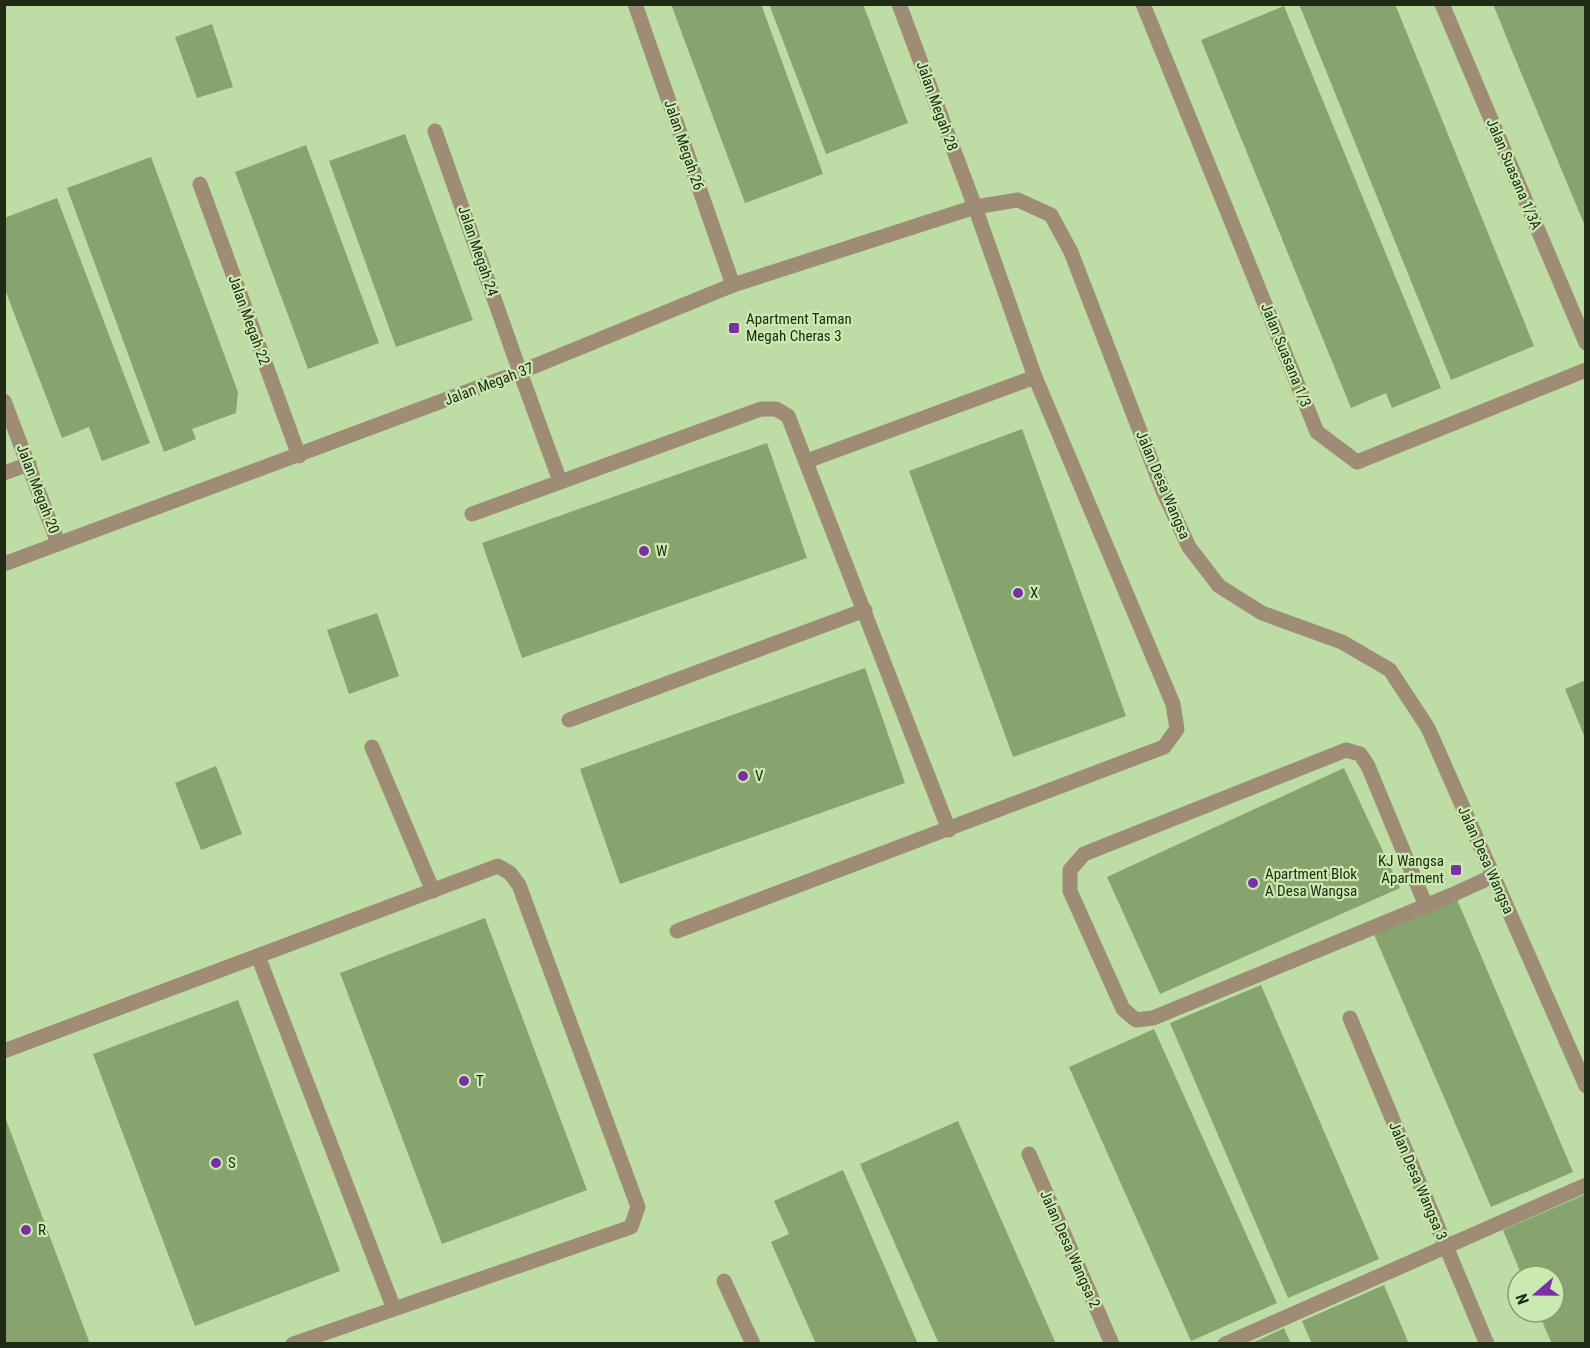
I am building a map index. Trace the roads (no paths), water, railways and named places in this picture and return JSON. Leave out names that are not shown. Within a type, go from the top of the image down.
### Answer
[{"type":"street","name":"Jalan Megah 26","points":[[635,4],[733,285]]},
{"type":"street","name":"Jalan Megah 28","points":[[677,931],[1164,747],[1177,729],[1173,704],[1035,377],[975,207],[899,4]]},
{"type":"street","name":"Jalan Suasana 1/3","points":[[1143,4],[1317,432],[1357,462],[1586,370]]},
{"type":"street","name":"Jalan Suasana 1/3A","points":[[1442,4],[1586,343]]},
{"type":"street","name":"Jalan Megah 24","points":[[435,131],[560,481]]},
{"type":"street","name":"Jalan Megah 22","points":[[200,184],[299,456]]},
{"type":"street","name":"Jalan Desa Wangsa","points":[[975,207],[1018,200],[1051,215],[1071,252],[1163,491],[1189,547],[1219,586],[1262,614],[1342,642],[1390,670],[1428,728],[1586,1086]]},
{"type":"street","name":"Jalan Megah 37","points":[[4,564],[520,372],[733,285],[975,207]]},
{"type":"street","points":[[807,461],[1035,377]]},
{"type":"street","name":"Jalan Megah 20","points":[[4,401],[58,543]]},
{"type":"street","points":[[472,514],[761,409],[776,409],[788,416],[866,610],[949,830]]},
{"type":"street","points":[[4,473],[29,464]]},
{"type":"street","points":[[569,720],[866,610]]},
{"type":"street","points":[[372,747],[433,891]]},
{"type":"street","points":[[1426,906],[1368,766],[1360,754],[1346,750],[1084,854],[1071,870],[1070,891],[1123,1010],[1136,1020],[1153,1018],[1426,906],[1493,876]]},
{"type":"street","points":[[4,1051],[498,866],[510,873],[519,885],[639,1207],[631,1227],[293,1344]]},
{"type":"street","points":[[258,956],[394,1309]]},
{"type":"street","name":"Jalan Desa Wangsa 3","points":[[1350,1017],[1487,1344]]},
{"type":"street","name":"Jalan Desa Wangsa 2","points":[[1029,1154],[1112,1344]]},
{"type":"street","points":[[1225,1344],[1586,1185]]},
{"type":"street","points":[[723,1281],[753,1344]]},
{"type":"place","name":"Apartment Taman Megah Cheras 3","points":[[734,328]]},
{"type":"place","name":"W","points":[[644,551]]},
{"type":"place","name":"X","points":[[1018,593]]},
{"type":"place","name":"V","points":[[743,776]]},
{"type":"place","name":"KJ Wangsa Apartment","points":[[1456,870]]},
{"type":"place","name":"Apartment Blok A Desa Wangsa","points":[[1253,883]]},
{"type":"place","name":"T","points":[[464,1081]]},
{"type":"place","name":"S","points":[[216,1163]]},
{"type":"place","name":"R","points":[[26,1230]]}]
